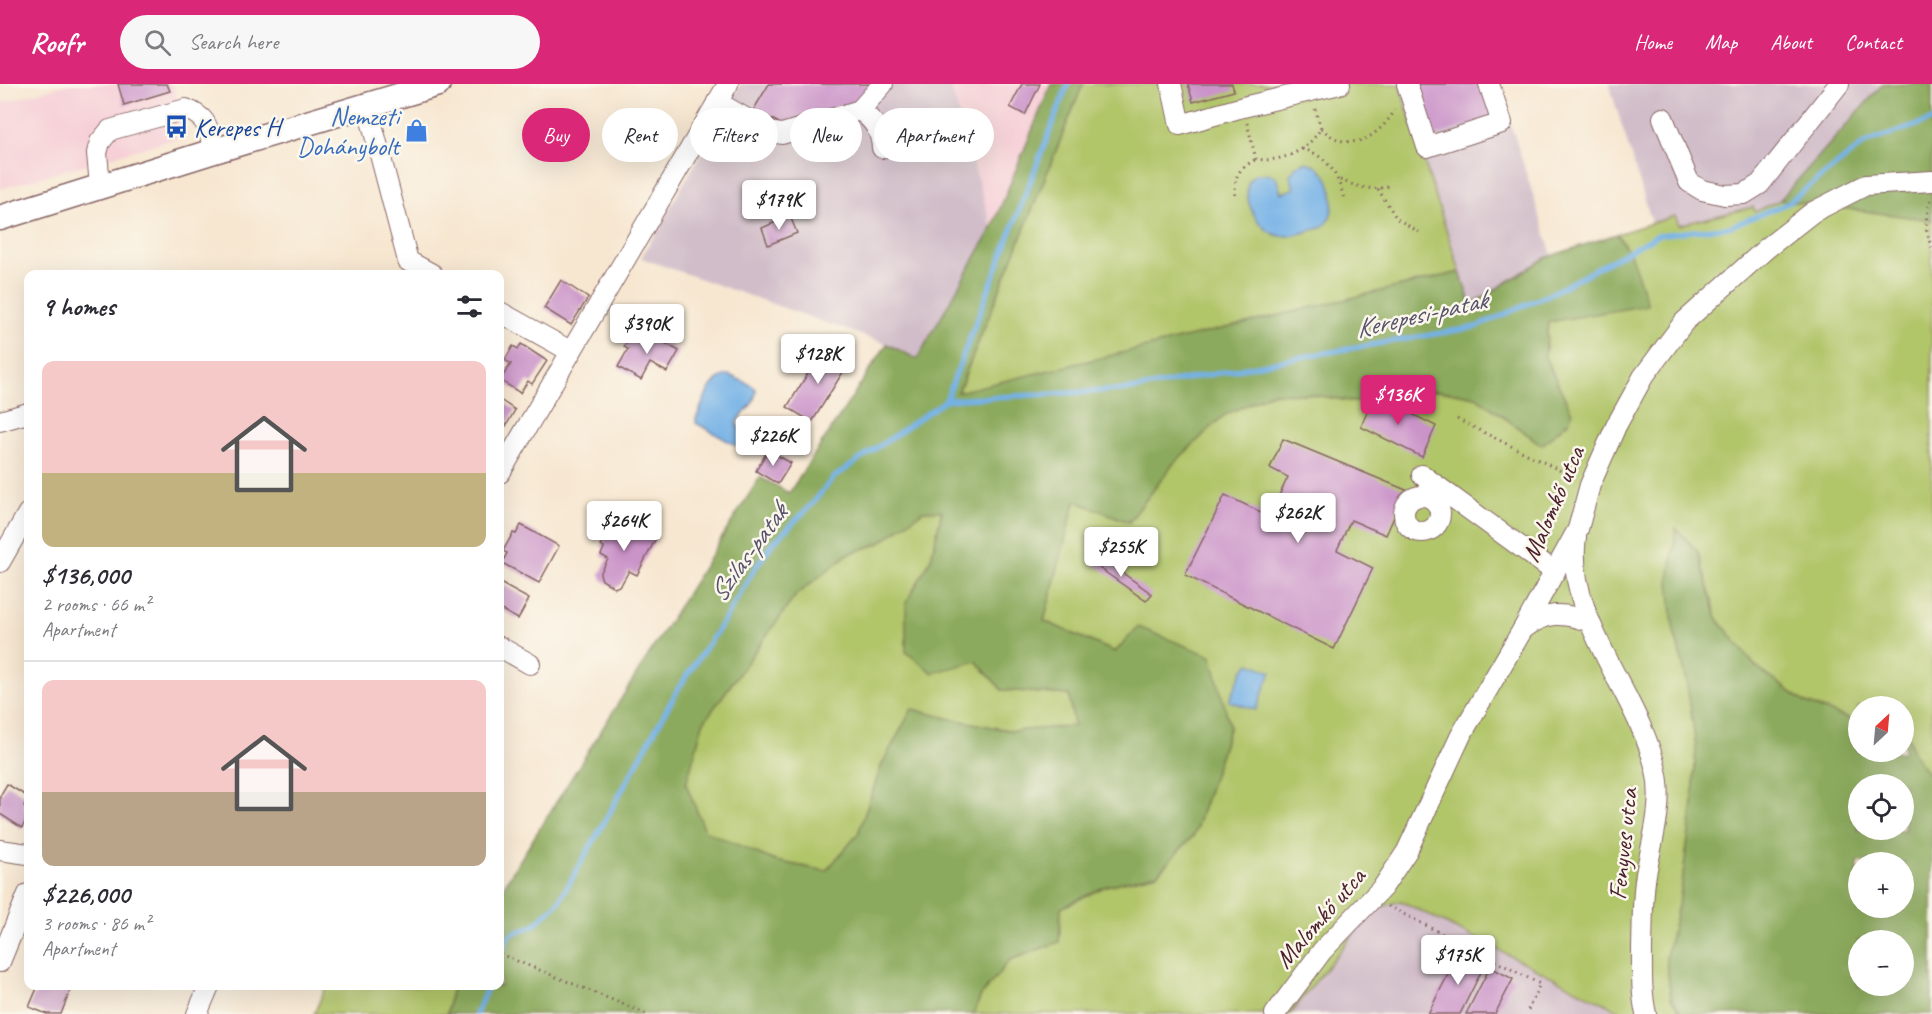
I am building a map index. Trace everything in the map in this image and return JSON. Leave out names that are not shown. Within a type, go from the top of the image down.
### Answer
[{"type":"main road","points":[[0,218],[438,84]]},
{"type":"street","points":[[504,466],[728,84]]},
{"type":"street","points":[[862,108],[883,84]]},
{"type":"street","points":[[1171,84],[1180,125],[1340,84]]},
{"type":"street","points":[[1407,84],[1427,147],[1502,123],[1490,84]]},
{"type":"street","points":[[1663,118],[1689,182],[1702,190],[1725,195],[1744,194],[1760,184],[1839,84]]},
{"type":"street","points":[[717,102],[770,132],[782,134],[790,132]]},
{"type":"street","points":[[367,105],[403,268]]},
{"type":"street","points":[[100,186],[98,153],[100,142],[110,130],[186,109],[207,123],[214,151]]},
{"type":"street","points":[[862,112],[874,123]]},
{"type":"street","name":"Malomkő utca","points":[[1275,1014],[1322,951],[1383,887],[1407,851],[1461,735],[1578,529],[1590,485],[1616,426],[1643,377],[1684,322],[1767,248],[1813,212],[1866,185],[1932,181]]},
{"type":"street","points":[[504,314],[570,351]]},
{"type":"street","points":[[0,421],[24,414]]},
{"type":"street","points":[[1422,475],[1438,494],[1554,572]]},
{"type":"street","points":[[0,562],[24,520]]},
{"type":"street","name":"Fenyves utca","points":[[1578,529],[1574,554],[1576,578],[1582,602],[1638,718],[1657,773],[1658,800],[1646,877],[1642,923],[1642,985],[1646,1014]]},
{"type":"street","points":[[1523,629],[1549,615],[1573,615],[1590,622]]},
{"type":"street","points":[[504,648],[530,664]]},
{"type":"street","points":[[0,850],[24,853]]},
{"type":"street","points":[[0,962],[24,904]]},
{"type":"street","points":[[197,1014],[207,990]]},
{"type":"path","points":[[1310,92],[1321,128],[1338,141],[1350,142],[1369,138],[1390,118],[1399,103]]},
{"type":"path","points":[[1243,107],[1256,159]]},
{"type":"path","points":[[1235,195],[1236,176],[1240,169],[1256,159],[1269,161],[1279,159],[1302,149],[1316,137],[1321,128]]},
{"type":"path","points":[[1302,149],[1312,151],[1322,157],[1338,179],[1344,199]]},
{"type":"path","points":[[1338,179],[1356,186],[1378,189],[1389,186]]},
{"type":"path","points":[[1378,189],[1397,219],[1419,232]]},
{"type":"path","points":[[1932,198],[1925,220],[1932,248]]},
{"type":"path","points":[[1457,419],[1590,485]]},
{"type":"path","points":[[1383,887],[1388,905],[1395,910],[1540,984],[1526,1014]]},
{"type":"path","points":[[504,956],[646,1014]]},
{"type":"shaded area","points":[[69,84],[173,84],[187,135],[0,189],[0,103]]},
{"type":"shaded area","points":[[741,84],[950,84],[957,108],[874,108],[874,162],[973,162],[992,228],[917,359],[887,344],[641,258],[696,162],[778,162],[778,108],[727,108]]},
{"type":"shaded area","points":[[950,84],[1051,84],[992,228],[973,162],[994,162],[994,108],[957,108]]},
{"type":"shaded area","points":[[1399,84],[1498,84],[1552,255],[1471,305]]},
{"type":"shaded area","points":[[1609,84],[1883,84],[1780,200],[1755,212],[1752,208],[1679,225],[1675,216],[1652,223]]},
{"type":"shaded area","points":[[1401,901],[1626,1014],[1290,1014],[1373,908]]},
{"type":"green space","points":[[1051,84],[1083,84],[958,392],[1460,272],[1471,305],[1545,258],[1617,234],[1630,253],[1648,305],[1548,322],[1545,357],[1572,413],[1569,421],[1542,445],[1476,397],[1450,392],[1405,389],[1361,403],[1309,394],[1271,393],[1223,416],[1173,464],[1129,522],[1075,501],[1044,621],[1115,652],[1138,627],[1211,656],[1230,726],[1194,835],[1157,874],[1106,886],[1061,908],[1059,942],[1010,960],[981,995],[974,1014],[447,1014],[451,990],[504,990],[504,886],[760,477],[789,493],[887,344],[917,359],[992,228]],"holes":[[[923,511],[942,511],[931,559],[906,603],[906,652],[933,673],[976,661],[1002,690],[1069,695],[1074,726],[1013,731],[912,709],[882,764],[858,834],[826,871],[775,861],[705,831],[686,784],[703,723],[796,595],[848,554],[880,543]]]},
{"type":"green space","points":[[1083,84],[1399,84],[1460,272],[958,393]]},
{"type":"green space","points":[[1883,84],[1932,84],[1932,220],[1780,200]]},
{"type":"green space","points":[[1780,200],[1932,220],[1932,779],[1914,755],[1914,696],[1848,696],[1848,719],[1806,703],[1756,667],[1717,618],[1698,552],[1676,528],[1673,627],[1686,677],[1696,746],[1693,804],[1680,897],[1666,958],[1671,998],[1682,1014],[1626,1014],[1401,901],[1373,909],[1290,1014],[974,1014],[981,995],[1010,960],[1059,942],[1061,908],[1106,886],[1157,874],[1194,835],[1230,726],[1115,652],[1044,621],[1075,501],[1129,522],[1173,464],[1223,416],[1271,393],[1309,394],[1361,403],[1405,389],[1450,392],[1476,397],[1542,445],[1572,413],[1545,357],[1548,322],[1630,253],[1617,234],[1675,216],[1679,225],[1753,207],[1755,212]]},
{"type":"green space","points":[[942,510],[931,559],[906,603],[933,672],[976,661],[1002,690],[1069,695],[1074,727],[1013,731],[912,709],[882,764],[858,834],[826,871],[775,861],[705,831],[686,784],[703,723],[796,595],[848,554],[880,543],[923,511]]},
{"type":"green space","points":[[1676,528],[1698,552],[1717,618],[1756,667],[1806,703],[1848,719],[1848,762],[1914,762],[1914,755],[1932,779],[1932,1014],[1682,1014],[1671,998],[1666,958],[1680,897],[1693,804],[1696,746],[1686,677],[1673,627],[1669,580]]},
{"type":"green space","points":[[324,990],[451,990],[447,1014],[314,1014]]},
{"type":"water","points":[[1305,162],[1319,168],[1326,176],[1333,199],[1330,216],[1321,228],[1280,236],[1268,231],[1251,209],[1248,185],[1252,177],[1262,174],[1276,177],[1281,193],[1294,189],[1290,175],[1296,166]]},
{"type":"water","points":[[729,375],[756,389],[752,403],[737,421],[737,425],[748,439],[746,447],[742,449],[696,423],[712,385],[722,377]]},
{"type":"water","points":[[1250,663],[1271,672],[1256,710],[1229,701],[1243,670]]},
{"type":"building","points":[[118,84],[167,84],[170,91],[124,105]]},
{"type":"building","points":[[769,84],[875,84],[856,105],[846,108],[790,108],[790,126],[786,127],[778,122],[778,108],[755,108]]},
{"type":"building","points":[[1022,84],[1040,84],[1025,115],[1010,107]]},
{"type":"building","points":[[1188,84],[1232,84],[1234,91],[1193,102]]},
{"type":"building","points":[[1417,84],[1483,84],[1494,117],[1434,136]]},
{"type":"building","points":[[790,216],[797,233],[768,245],[762,228]]},
{"type":"building","points":[[561,280],[588,298],[571,325],[544,308]]},
{"type":"building","points":[[641,329],[679,351],[667,372],[650,363],[641,380],[618,367],[628,349],[624,347],[629,338],[633,341]]},
{"type":"building","points":[[521,344],[547,361],[532,384],[528,381],[520,393],[504,383],[504,374],[511,364],[505,360],[513,346],[518,349]]},
{"type":"building","points":[[823,349],[848,364],[812,422],[787,407]]},
{"type":"building","points":[[1374,395],[1436,426],[1422,457],[1361,427]]},
{"type":"building","points":[[504,403],[515,410],[506,426],[504,425]]},
{"type":"building","points":[[1283,439],[1406,490],[1386,535],[1351,520],[1337,550],[1373,568],[1334,649],[1185,575],[1225,495],[1269,516],[1288,477],[1270,468]]},
{"type":"building","points":[[768,450],[791,463],[778,484],[756,471]]},
{"type":"building","points":[[619,518],[656,538],[637,575],[629,571],[621,585],[615,588],[602,580],[600,574],[608,559],[601,555],[604,548],[601,546],[612,525],[615,526]]},
{"type":"building","points":[[521,525],[559,546],[539,583],[504,564],[507,553],[504,549],[513,533],[516,534]]},
{"type":"building","points":[[1096,554],[1152,594],[1146,601],[1091,562]]},
{"type":"building","points":[[504,585],[529,599],[518,619],[504,611]]},
{"type":"building","points":[[7,784],[24,795],[22,828],[0,814],[0,796]]},
{"type":"building","points":[[1460,951],[1485,964],[1460,1014],[1428,1014]]},
{"type":"building","points":[[1490,967],[1513,979],[1495,1014],[1466,1014]]},
{"type":"building","points":[[36,990],[70,990],[61,1014],[47,1014],[29,1007]]},
{"type":"waterway","name":"Szilas-patak","points":[[504,947],[512,934],[533,926],[558,903],[678,689],[773,543],[811,505],[833,478],[946,400],[1068,84]]},
{"type":"waterway","name":"Kerepesi-patak","points":[[946,400],[1135,389],[1476,327],[1550,294],[1658,235],[1729,227],[1786,204],[1865,143],[1932,120]]},
{"type":"waterway","name":"Szilas-patak","points":[[476,1014],[486,990]]},
{"type":"place","name":"Kerepes H","points":[[176,127]]},
{"type":"place","name":"Nemzeti Dohánybolt","points":[[417,131]]}]
